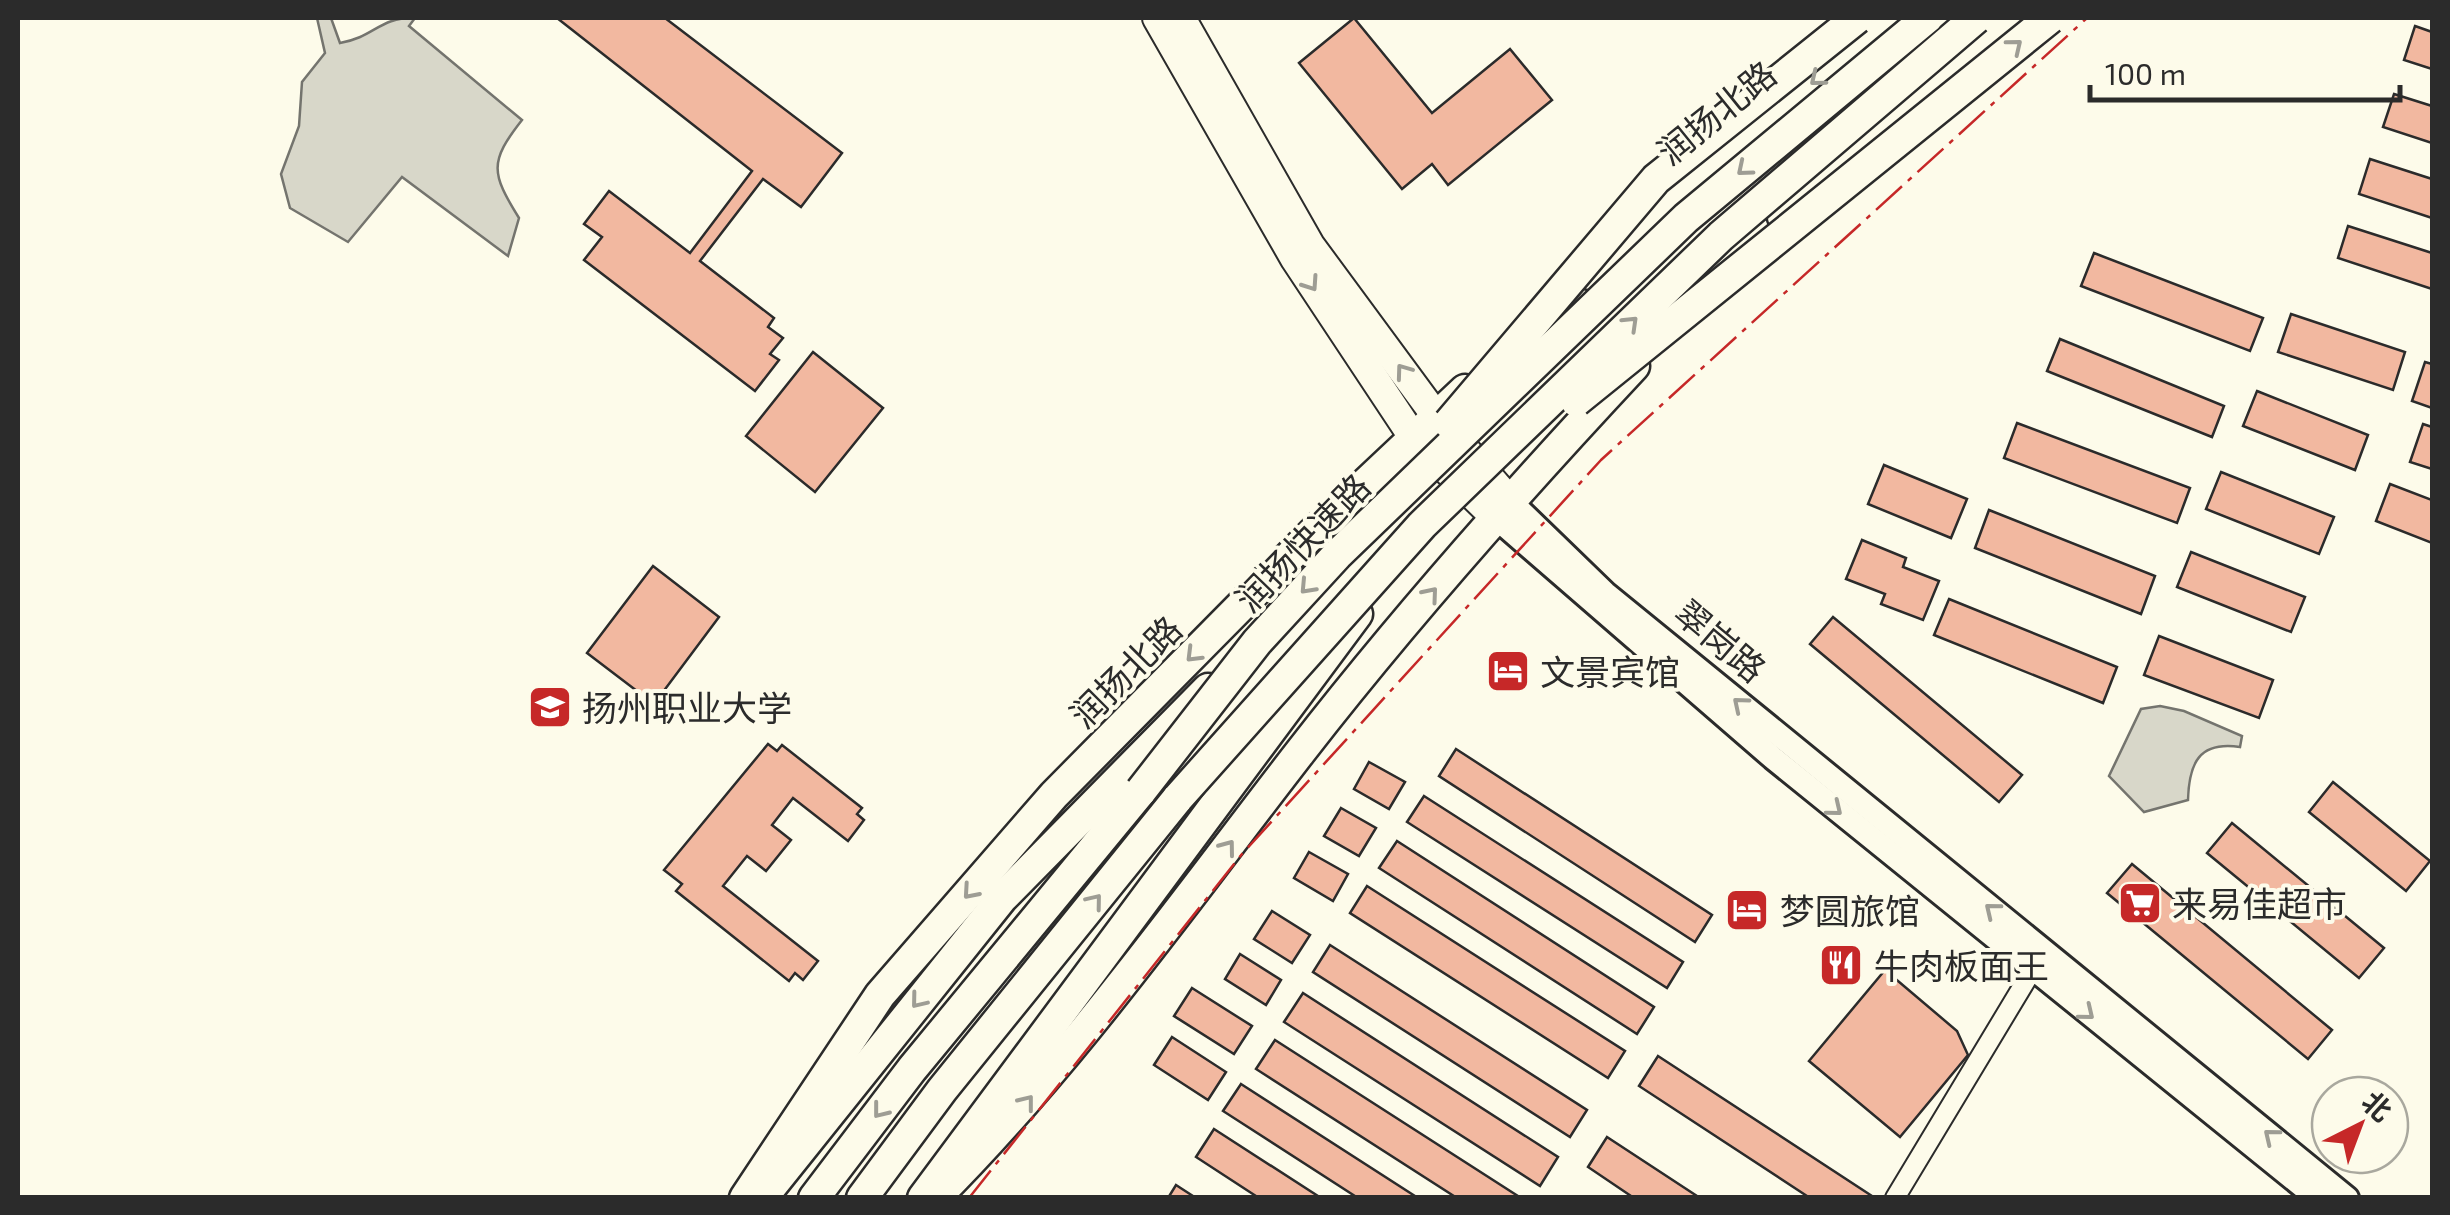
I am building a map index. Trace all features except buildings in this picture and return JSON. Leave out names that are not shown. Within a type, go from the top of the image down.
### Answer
[{"type":"main road","name":"翠岗路","points":[[1157,18],[1295,260],[1413,437],[1502,509]]},
{"type":"main road","name":"翠岗路","points":[[1181,18],[1310,245],[1502,509]]},
{"type":"main road","points":[[1338,554],[1656,179],[1857,18]]},
{"type":"main road","name":"润扬北路","points":[[745,1198],[880,994],[1054,796],[1413,437],[1675,194],[1893,18]]},
{"type":"main road","name":"润扬快速路","points":[[814,1198],[1132,781],[1338,554],[1686,218],[1927,18]]},
{"type":"main road","points":[[862,1198],[942,1090],[1178,798],[1422,525],[1721,236],[1976,18]]},
{"type":"main road","points":[[935,1198],[1012,1122],[1304,747],[1502,509],[1734,260],[2010,18]]},
{"type":"main road","points":[[922,1198],[1206,823],[1422,525],[2050,18]]},
{"type":"main road","points":[[762,1198],[1002,898],[1132,781]]},
{"type":"street","name":"翠岗路","points":[[1502,509],[1772,758],[2317,1198]]},
{"type":"street","name":"翠岗路","points":[[1502,509],[2347,1198]]},
{"type":"street","points":[[1895,1198],[2032,969]]},
{"type":"shaded area","points":[[317,18],[331,18],[340,43],[393,21],[415,18],[409,26],[522,120],[499,158],[503,190],[519,218],[508,256],[402,177],[348,242],[290,208],[281,174],[299,126],[302,82],[325,53]]},
{"type":"shaded area","points":[[2160,706],[2184,711],[2242,736],[2240,747],[2215,748],[2199,757],[2191,775],[2188,800],[2144,812],[2109,776],[2141,709]]},
{"type":"power","points":[[969,1198],[1242,854],[1601,460],[2087,18]]},
{"type":"place","name":"文景宾馆","points":[[1508,671]]},
{"type":"place","name":"扬州职业大学","points":[[550,707]]},
{"type":"place","name":"来易佳超市","points":[[2140,903]]},
{"type":"place","name":"梦圆旅馆","points":[[1747,910]]},
{"type":"place","name":"牛肉板面王","points":[[1841,965]]}]
